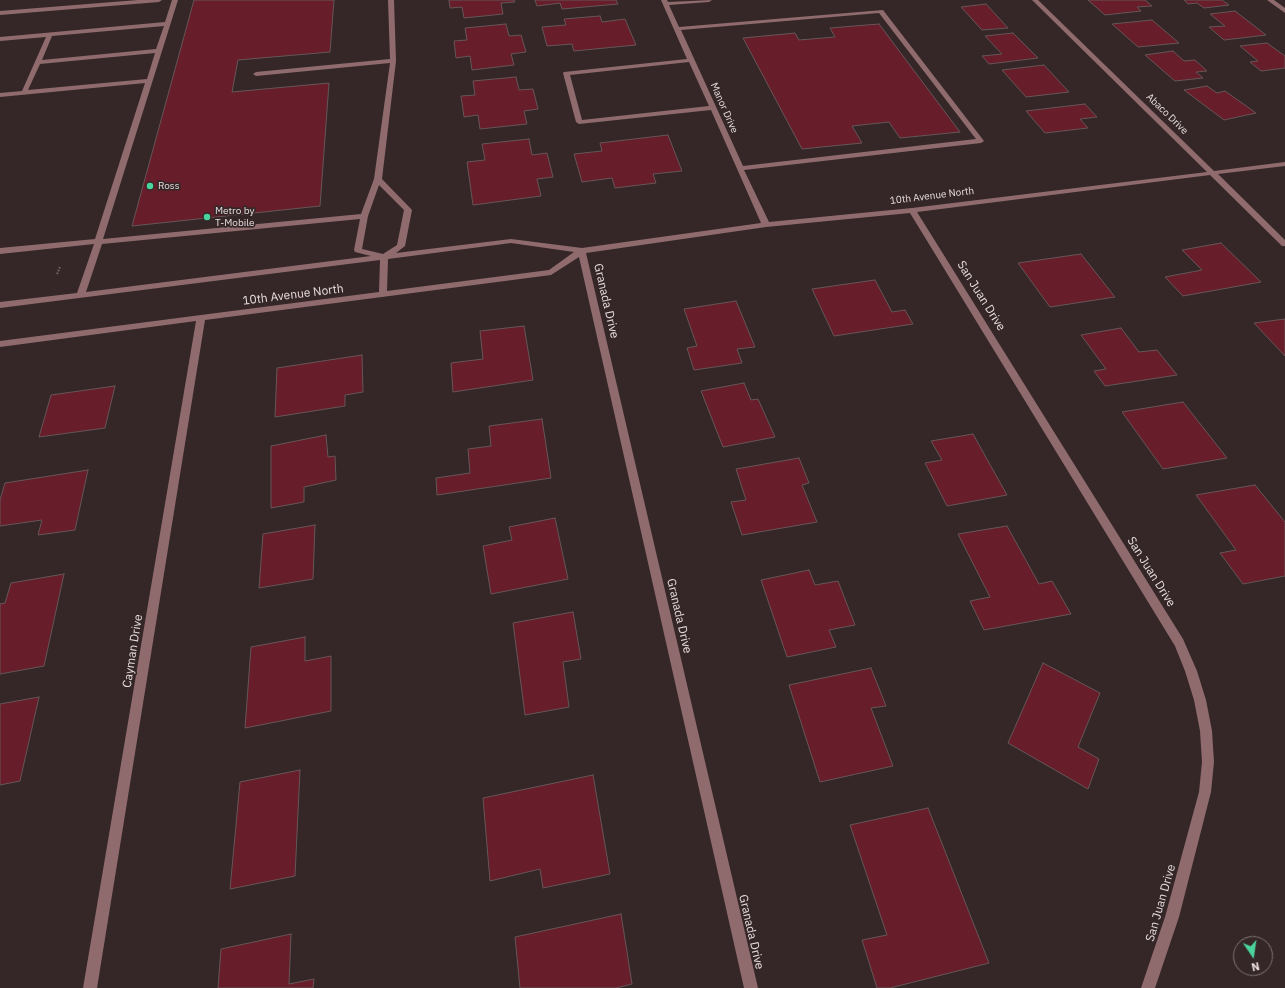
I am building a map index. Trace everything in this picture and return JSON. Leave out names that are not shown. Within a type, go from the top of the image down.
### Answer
[{"type":"street","points":[[0,14],[159,0]]},
{"type":"street","points":[[80,296],[175,0]]},
{"type":"street","points":[[378,179],[408,210],[401,246],[384,257],[358,250],[364,216],[378,179],[393,61],[391,0]]},
{"type":"street","points":[[665,2],[709,0]]},
{"type":"street","name":"Abaco Drive","points":[[1035,0],[1285,244]]},
{"type":"street","points":[[1270,0],[1285,10]]},
{"type":"street","name":"Manor Drive","points":[[665,2],[766,225]]},
{"type":"street","points":[[677,29],[881,11],[982,141],[740,168]]},
{"type":"street","points":[[0,39],[167,24]]},
{"type":"street","points":[[24,93],[50,34]]},
{"type":"street","points":[[38,62],[159,51]]},
{"type":"street","points":[[691,60],[566,73],[579,122],[713,108]]},
{"type":"street","points":[[256,74],[393,61]]},
{"type":"street","points":[[0,95],[149,81]]},
{"type":"street","name":"10th Avenue North","points":[[0,305],[511,241],[582,250],[766,225],[912,210],[1285,164]]},
{"type":"street","name":"San Juan Drive","points":[[912,210],[1179,643],[1191,671],[1200,700],[1206,731],[1208,762],[1205,792],[1172,917],[1152,980],[1148,988]]},
{"type":"street","points":[[0,251],[99,240],[364,216]]},
{"type":"street","name":"10th Avenue North","points":[[0,344],[551,272],[582,250]]},
{"type":"street","name":"Granada Drive","points":[[582,250],[751,988]]},
{"type":"street","points":[[383,295],[384,257]]},
{"type":"street","name":"Cayman Drive","points":[[90,988],[202,318]]},
{"type":"building","points":[[194,0],[334,0],[330,52],[238,60],[232,92],[329,83],[320,206],[132,226]]},
{"type":"building","points":[[449,0],[514,0],[515,2],[501,3],[503,14],[464,18],[462,7],[450,8]]},
{"type":"building","points":[[535,0],[616,0],[618,4],[562,9],[560,3],[537,6]]},
{"type":"building","points":[[1088,0],[1145,0],[1152,6],[1137,7],[1141,11],[1105,15]]},
{"type":"building","points":[[1184,0],[1222,0],[1229,5],[1204,8],[1197,3],[1188,4]]},
{"type":"building","points":[[986,4],[1008,28],[982,30],[961,7]]},
{"type":"building","points":[[1235,11],[1266,35],[1224,40],[1209,27],[1225,26],[1210,14]]},
{"type":"building","points":[[600,16],[602,22],[625,19],[636,45],[574,51],[572,44],[547,46],[542,27],[566,25],[564,19]]},
{"type":"building","points":[[1152,20],[1179,43],[1138,47],[1112,24]]},
{"type":"building","points":[[506,24],[509,36],[521,35],[526,52],[511,54],[514,65],[472,70],[470,56],[456,58],[454,41],[467,40],[465,28]]},
{"type":"building","points":[[879,24],[960,132],[900,138],[889,122],[852,126],[862,143],[802,149],[743,38],[795,33],[799,40],[835,37],[830,28]]},
{"type":"building","points":[[1013,33],[1038,58],[989,64],[982,56],[1002,54],[985,36]]},
{"type":"building","points":[[1267,43],[1285,56],[1285,68],[1261,71],[1250,62],[1258,61],[1240,46]]},
{"type":"building","points":[[1173,51],[1184,61],[1195,60],[1207,71],[1196,72],[1203,78],[1175,81],[1145,55]]},
{"type":"building","points":[[1044,65],[1069,92],[1026,97],[1002,70]]},
{"type":"building","points":[[516,77],[519,90],[533,89],[538,109],[524,111],[527,124],[480,129],[478,115],[464,117],[461,96],[475,95],[473,81]]},
{"type":"building","points":[[1207,86],[1217,93],[1225,91],[1256,113],[1224,120],[1184,90]]},
{"type":"building","points":[[1085,104],[1097,117],[1080,119],[1088,128],[1045,133],[1026,111]]},
{"type":"building","points":[[668,135],[682,171],[653,174],[656,183],[615,188],[612,178],[582,182],[574,154],[602,151],[600,143]]},
{"type":"building","points":[[529,139],[532,155],[547,153],[553,177],[537,179],[541,196],[473,205],[467,162],[485,160],[482,144]]},
{"type":"building","points":[[1221,243],[1261,282],[1183,296],[1165,277],[1202,270],[1182,250]]},
{"type":"building","points":[[1081,254],[1115,297],[1050,307],[1018,263]]},
{"type":"building","points":[[875,280],[892,312],[905,310],[913,324],[834,336],[812,289]]},
{"type":"building","points":[[736,301],[755,347],[737,349],[742,363],[694,370],[687,348],[697,346],[684,309]]},
{"type":"building","points":[[1285,319],[1285,356],[1254,323]]},
{"type":"building","points":[[524,326],[533,380],[453,392],[451,363],[483,359],[480,331]]},
{"type":"building","points":[[1121,328],[1139,352],[1157,350],[1177,375],[1105,386],[1094,371],[1106,369],[1081,335]]},
{"type":"building","points":[[362,355],[363,392],[345,395],[345,406],[275,417],[277,368]]},
{"type":"building","points":[[744,383],[751,400],[758,399],[775,437],[723,447],[701,391]]},
{"type":"building","points":[[115,386],[105,428],[39,437],[51,395]]},
{"type":"building","points":[[1183,402],[1227,458],[1163,469],[1122,412]]},
{"type":"building","points":[[542,419],[551,478],[437,495],[436,478],[470,473],[468,449],[491,446],[489,426]]},
{"type":"building","points":[[973,434],[1007,495],[947,506],[925,463],[942,460],[931,441]]},
{"type":"building","points":[[326,435],[328,457],[335,456],[336,480],[304,487],[304,502],[271,508],[271,446]]},
{"type":"building","points":[[799,458],[809,483],[802,485],[817,522],[742,535],[731,502],[746,500],[736,469]]},
{"type":"building","points":[[88,470],[75,530],[38,535],[42,520],[0,526],[0,500],[5,483]]},
{"type":"building","points":[[1255,485],[1285,522],[1285,576],[1243,584],[1220,553],[1236,550],[1196,495]]},
{"type":"building","points":[[555,518],[568,579],[491,594],[483,546],[512,540],[509,527]]},
{"type":"building","points":[[315,525],[313,579],[259,588],[263,534]]},
{"type":"building","points":[[1007,526],[1039,584],[1052,581],[1071,614],[984,630],[970,601],[990,597],[958,534]]},
{"type":"building","points":[[809,570],[815,585],[838,581],[855,625],[829,630],[836,647],[787,657],[761,580]]},
{"type":"building","points":[[64,574],[44,666],[0,674],[0,604],[5,603],[11,583]]},
{"type":"building","points":[[573,612],[581,659],[563,662],[569,707],[525,715],[513,623]]},
{"type":"building","points":[[305,637],[305,661],[331,656],[331,711],[245,728],[251,647]]},
{"type":"building","points":[[1043,663],[1100,693],[1078,747],[1099,759],[1088,789],[1008,743]]},
{"type":"building","points":[[871,668],[886,706],[871,708],[893,766],[820,782],[789,685]]},
{"type":"building","points":[[39,697],[20,781],[0,785],[0,704]]},
{"type":"building","points":[[300,770],[295,876],[230,889],[240,782]]},
{"type":"building","points":[[593,775],[610,874],[543,888],[540,869],[490,881],[483,798]]},
{"type":"building","points":[[928,808],[989,963],[890,988],[877,988],[862,940],[887,935],[850,825]]},
{"type":"building","points":[[621,914],[632,984],[616,988],[520,988],[515,937]]},
{"type":"building","points":[[291,934],[289,984],[314,979],[313,988],[218,988],[221,949]]},
{"type":"place","name":"Ross","points":[[150,186]]},
{"type":"place","name":"Metro by T-Mobile","points":[[207,217]]}]
